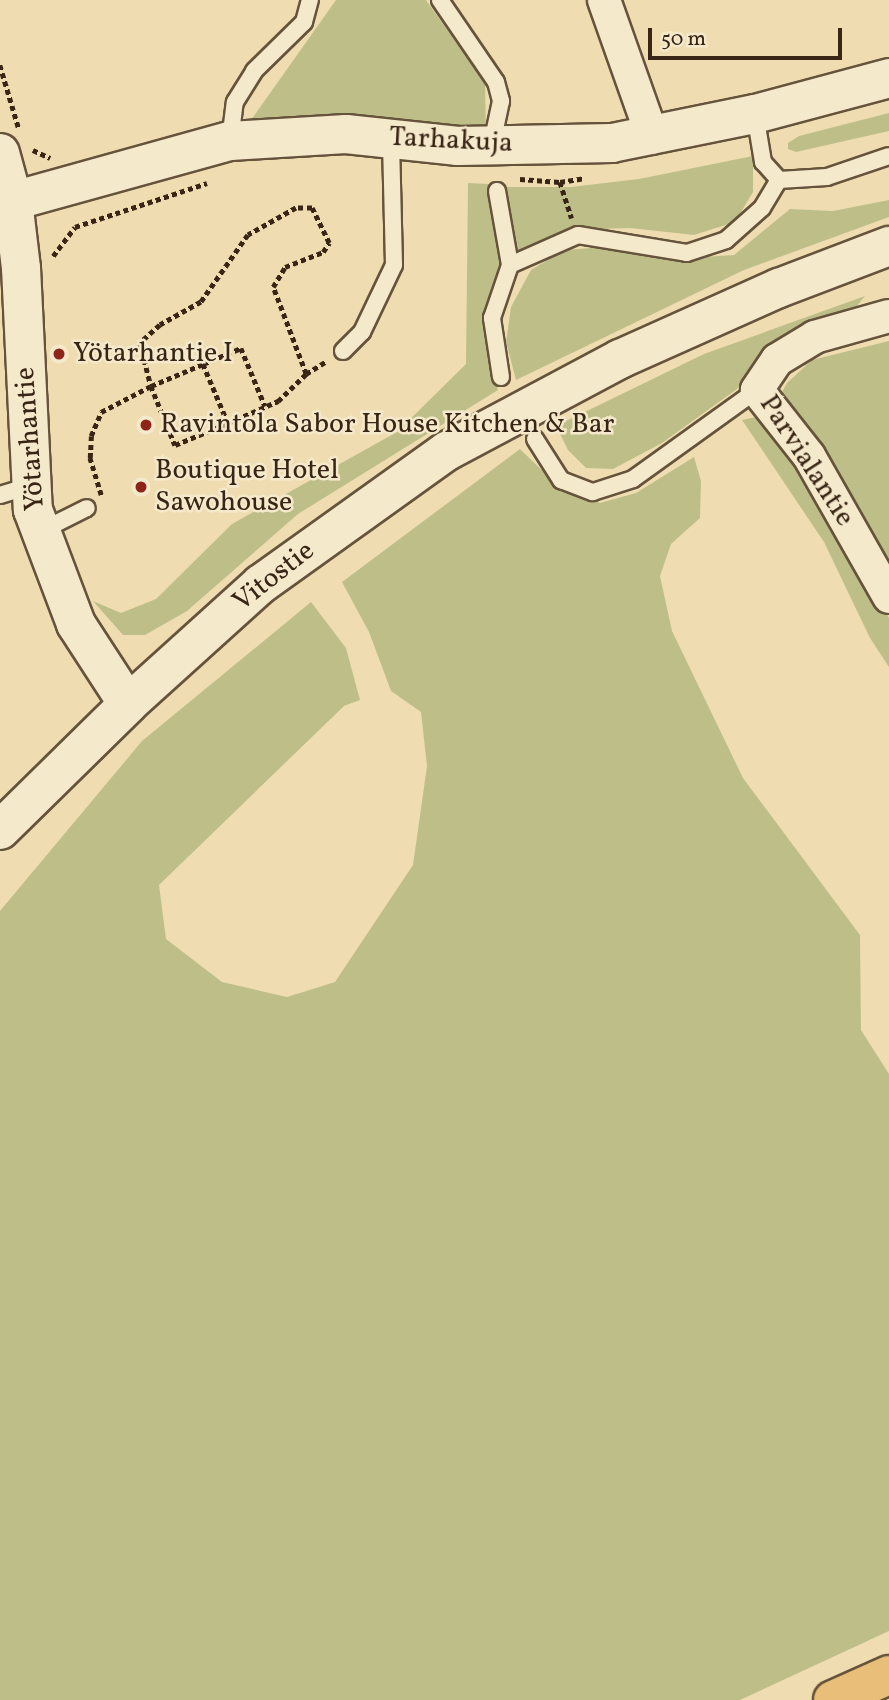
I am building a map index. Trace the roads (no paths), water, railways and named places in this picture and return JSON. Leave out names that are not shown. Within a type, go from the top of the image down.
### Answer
[{"type":"highway","points":[[833,1700],[889,1675]]},
{"type":"street","points":[[604,0],[653,138]]},
{"type":"street","name":"Tarhakuja","points":[[13,201],[230,141],[346,134],[458,146],[612,143],[653,138],[889,78]]},
{"type":"street","name":"Yötarhantie","points":[[17,146],[13,201],[22,268],[15,490],[39,532],[76,624],[128,704]]},
{"type":"street","name":"Vitostie","points":[[0,830],[128,704],[261,584],[447,451],[620,359],[779,288],[889,246]]},
{"type":"street","name":"Vitostie","points":[[779,288],[889,268]]},
{"type":"street","name":"Parvialantie","points":[[889,316],[815,337],[777,359],[757,390],[809,456],[889,597]]},
{"type":"lane","points":[[230,141],[235,102],[254,71],[304,22],[310,0]]},
{"type":"lane","points":[[440,0],[496,82],[501,101],[494,134]]},
{"type":"lane","points":[[755,114],[764,162],[779,180]]},
{"type":"lane","points":[[343,351],[362,332],[394,265],[391,138]]},
{"type":"lane","points":[[779,180],[827,177],[889,156]]},
{"type":"lane","points":[[510,265],[578,235],[687,253],[726,240],[762,208],[779,180]]},
{"type":"lane","points":[[501,184],[510,265],[492,318],[501,377]]},
{"type":"lane","points":[[535,439],[561,480],[593,492],[633,479],[757,390]]},
{"type":"lane","points":[[39,532],[87,508]]},
{"type":"place","name":"Yötarhantie I","points":[[59,354]]},
{"type":"place","name":"Ravintola Sabor House Kitchen & Bar","points":[[146,425]]},
{"type":"place","name":"Boutique Hotel Sawohouse","points":[[141,487]]}]
